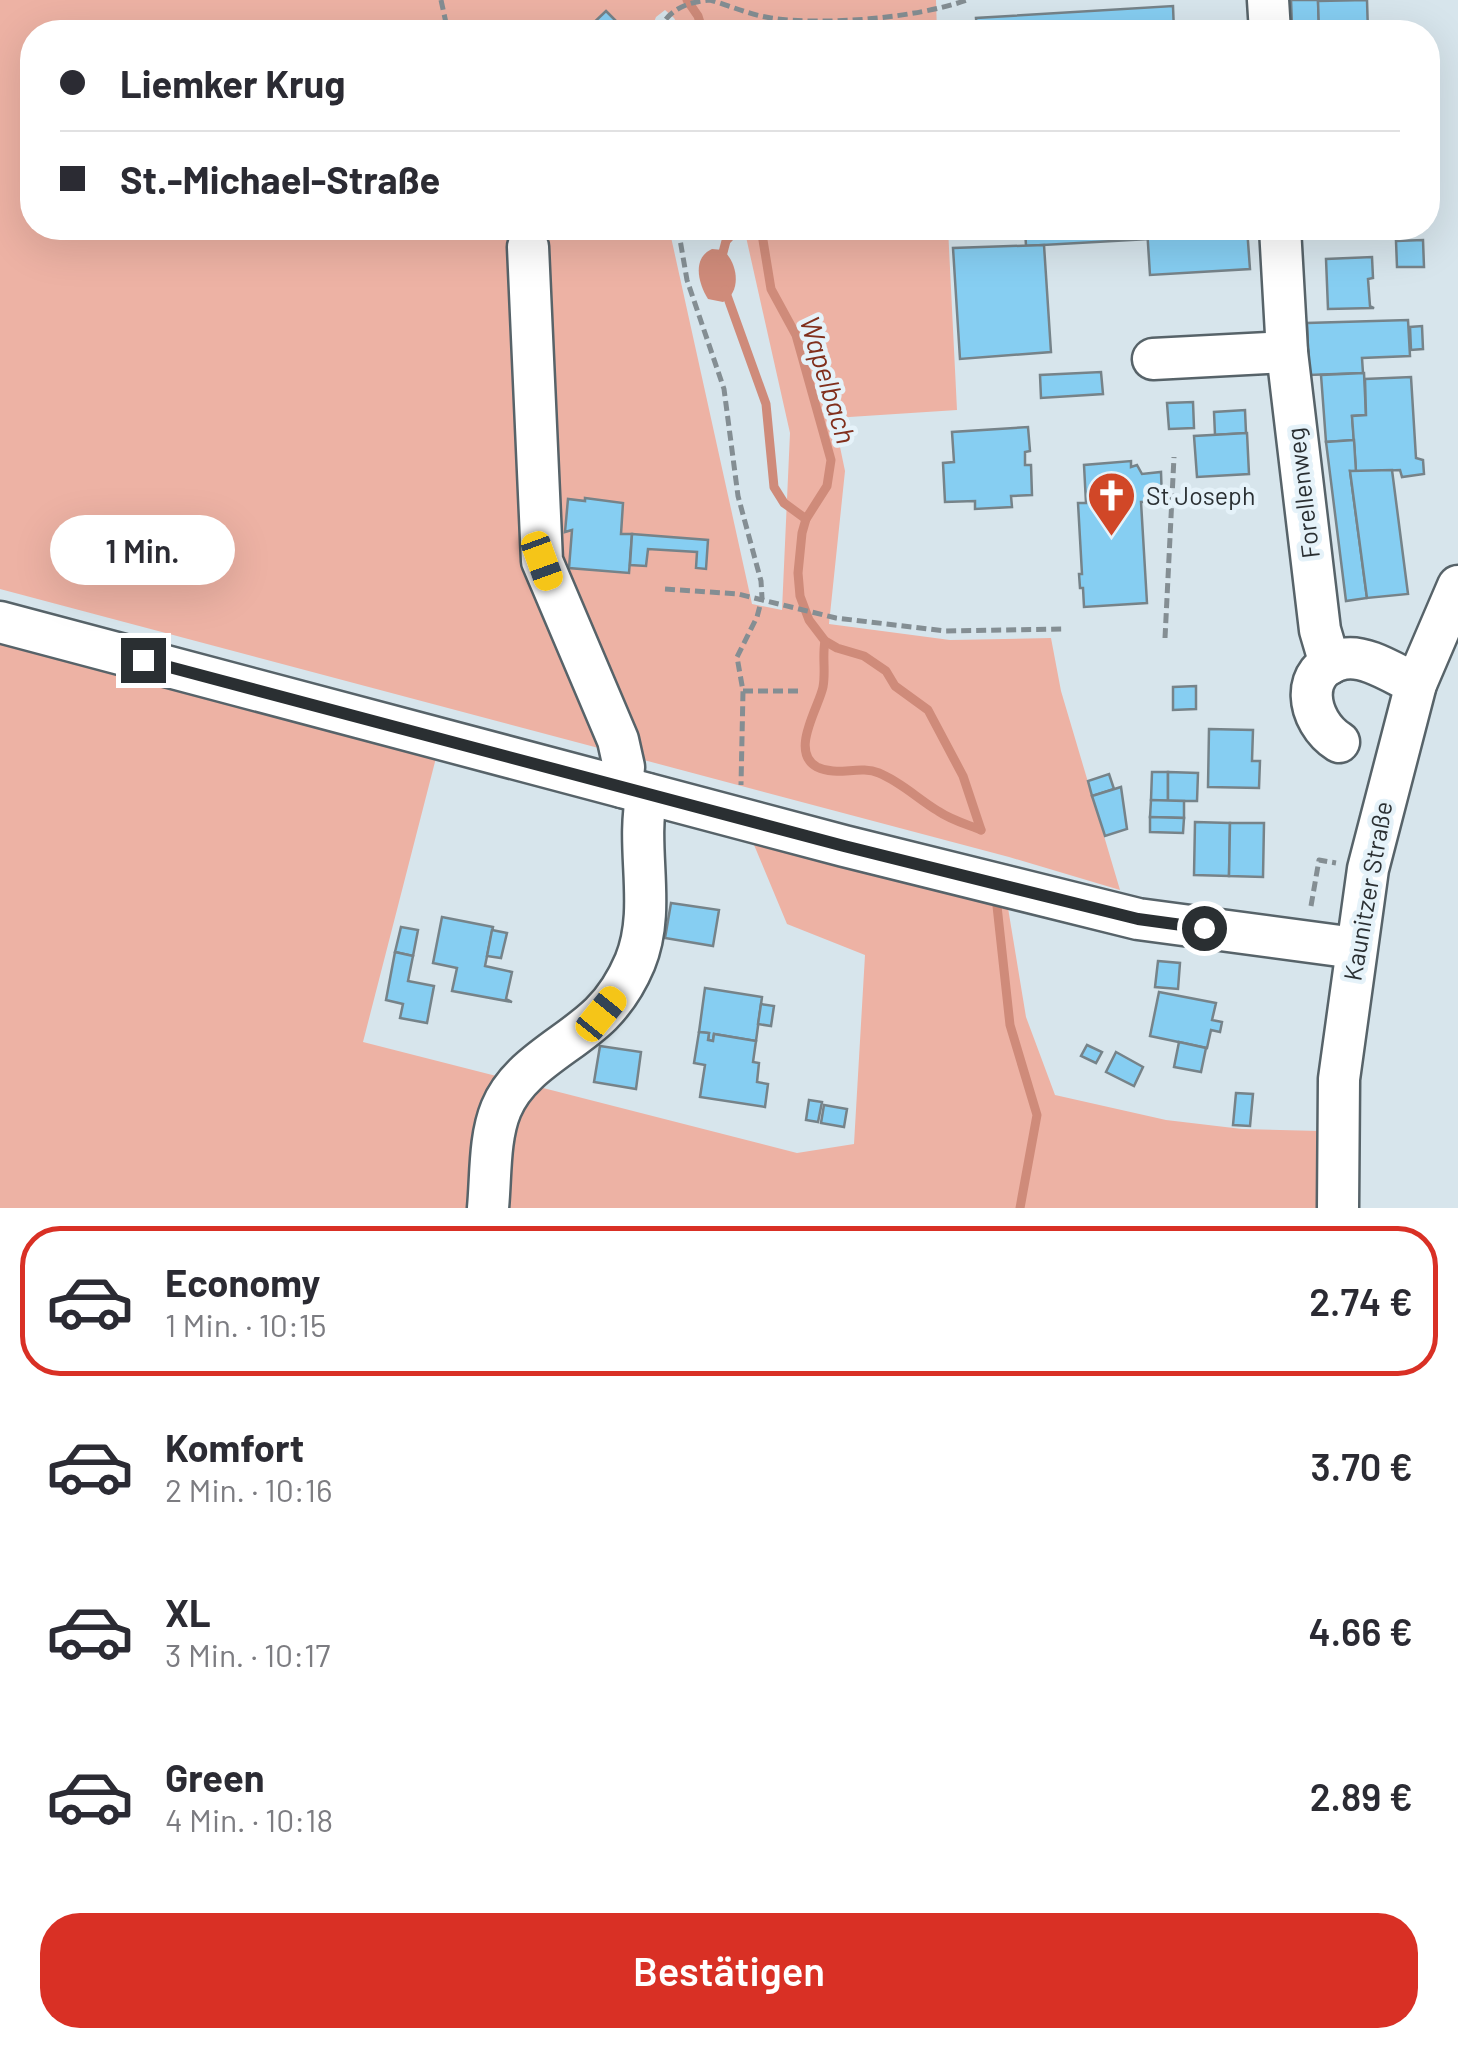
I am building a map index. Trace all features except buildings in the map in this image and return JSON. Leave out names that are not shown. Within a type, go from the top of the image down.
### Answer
[{"type":"street","name":"Forellenweg","points":[[1281,240],[1286,352],[1320,630],[1330,664]]},
{"type":"street","points":[[488,1208],[496,1125],[511,1091],[523,1076],[601,1014],[623,987],[643,934],[646,894],[642,814],[635,790],[624,767],[618,740],[542,561],[528,246]]},
{"type":"street","points":[[1153,359],[1286,352]]},
{"type":"street","name":"Kaunitzer Straße","points":[[1338,1208],[1340,1079],[1355,948],[1382,805],[1416,684],[1458,586]]},
{"type":"street","points":[[0,622],[1138,919],[1355,948]]},
{"type":"street","points":[[1338,742],[1317,722],[1312,709],[1315,680],[1330,664],[1358,658],[1416,684]]},
{"type":"path","points":[[665,20],[675,10],[710,0],[771,18],[805,20]]},
{"type":"path","points":[[832,20],[926,11],[966,0]]},
{"type":"path","points":[[680,240],[686,280],[724,388],[738,496],[761,580],[762,598],[737,657],[743,691],[740,818]]},
{"type":"path","points":[[1165,638],[1174,458]]},
{"type":"path","points":[[664,589],[762,598],[822,616],[946,631],[1066,629]]},
{"type":"path","points":[[743,691],[800,691]]},
{"type":"path","points":[[1304,941],[1319,860]]},
{"type":"shaded area","points":[[0,0],[936,0],[937,20],[675,20],[665,10],[655,20],[20,20],[20,240],[672,240],[752,604],[782,610],[790,433],[747,240],[949,240],[957,410],[834,418],[845,471],[829,624],[950,640],[1051,638],[1061,691],[1120,890],[1009,857],[0,589]]},
{"type":"shaded area","points":[[712,249],[723,250],[735,270],[733,291],[723,302],[708,299],[700,279],[699,265]]},
{"type":"shaded area","points":[[0,636],[437,754],[363,1042],[797,1153],[854,1144],[865,955],[787,924],[752,840],[1008,908],[1026,1017],[1055,1095],[1166,1120],[1242,1129],[1320,1131],[1323,1208],[0,1208]]},
{"type":"waterway","name":"Wapelbach","points":[[687,0],[699,20]]},
{"type":"waterway","points":[[721,260],[727,240]]},
{"type":"waterway","name":"Wapelbach","points":[[763,240],[771,289],[796,335],[831,460],[827,486],[806,519],[802,533],[800,596],[809,620],[825,641],[864,656],[928,710],[963,776],[981,830]]},
{"type":"waterway","points":[[725,290],[766,404],[774,487],[784,503],[806,519]]},
{"type":"waterway","points":[[825,641],[823,687],[806,740],[809,760],[825,770],[879,773],[943,814],[981,830]]},
{"type":"waterway","name":"Wapelbach","points":[[997,906],[1010,1025],[1037,1115],[1020,1208]]},
{"type":"place","name":"St Joseph","points":[[1111,538]]},
{"type":"route","points":[[143,660],[844,846],[1138,919],[1204,928]]}]
